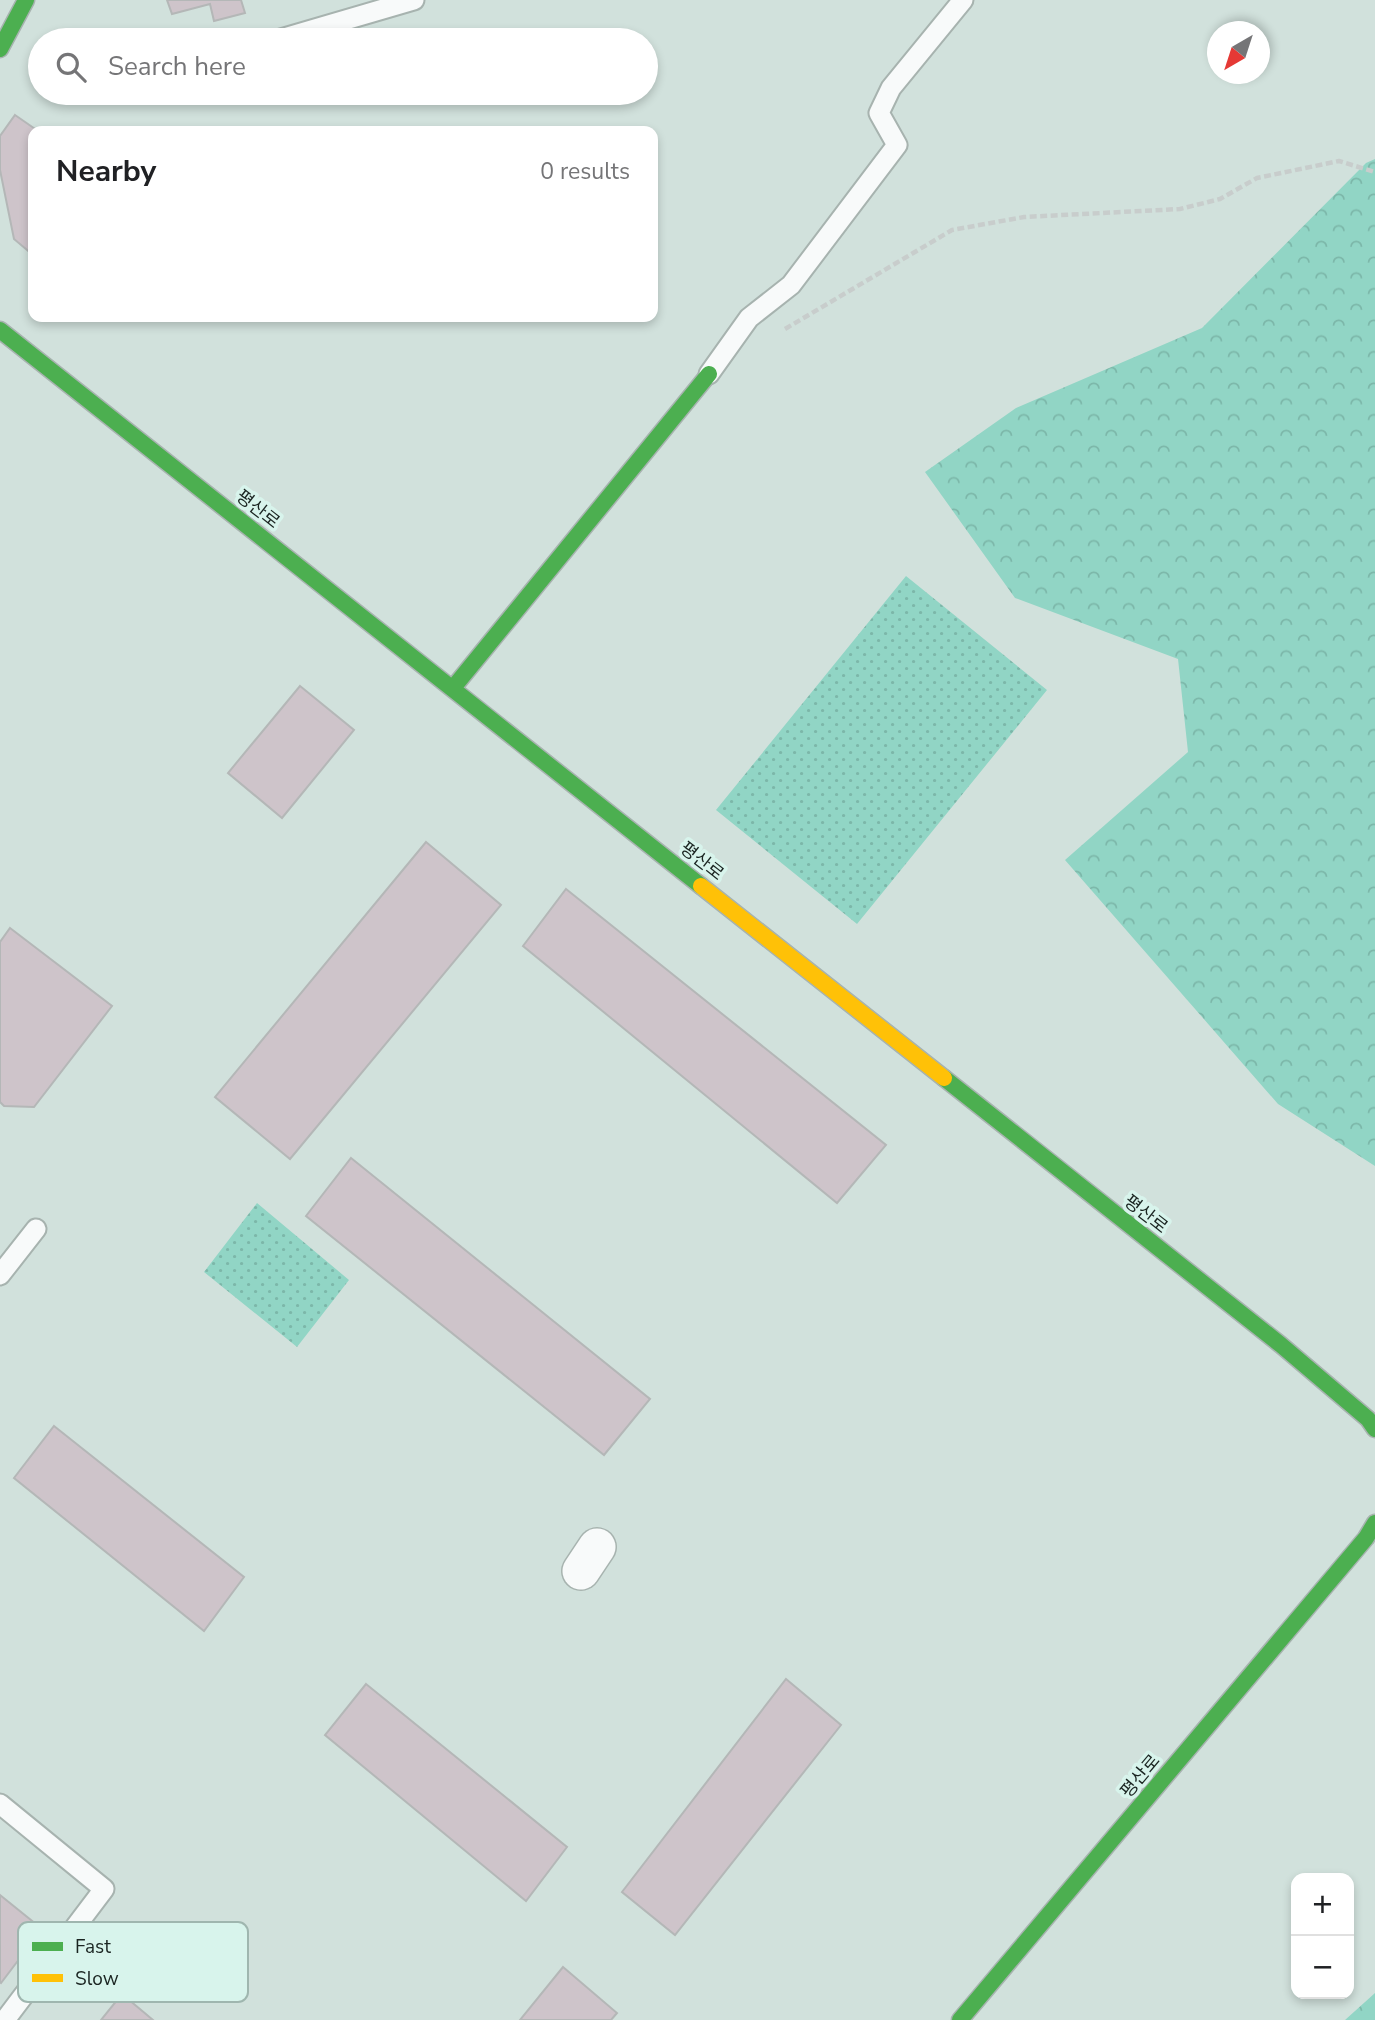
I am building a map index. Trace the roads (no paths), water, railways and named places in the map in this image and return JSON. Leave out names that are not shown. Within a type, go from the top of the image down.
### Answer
[{"type":"street","points":[[0,49],[9,37],[26,0]]},
{"type":"street","name":"평산로","points":[[0,330],[1281,1345],[1368,1419],[1375,1429]]},
{"type":"street","points":[[453,688],[709,374]]},
{"type":"street","name":"평산로","points":[[960,2020],[1366,1538],[1375,1523]]},
{"type":"lane","points":[[317,28],[414,0]]},
{"type":"lane","points":[[709,374],[749,318],[790,285],[897,145],[879,113],[891,88],[963,0]]},
{"type":"lane","points":[[0,1275],[36,1229]]},
{"type":"lane","points":[[0,1804],[104,1889],[79,1922]]},
{"type":"lane","points":[[5,2020],[19,2002]]}]
